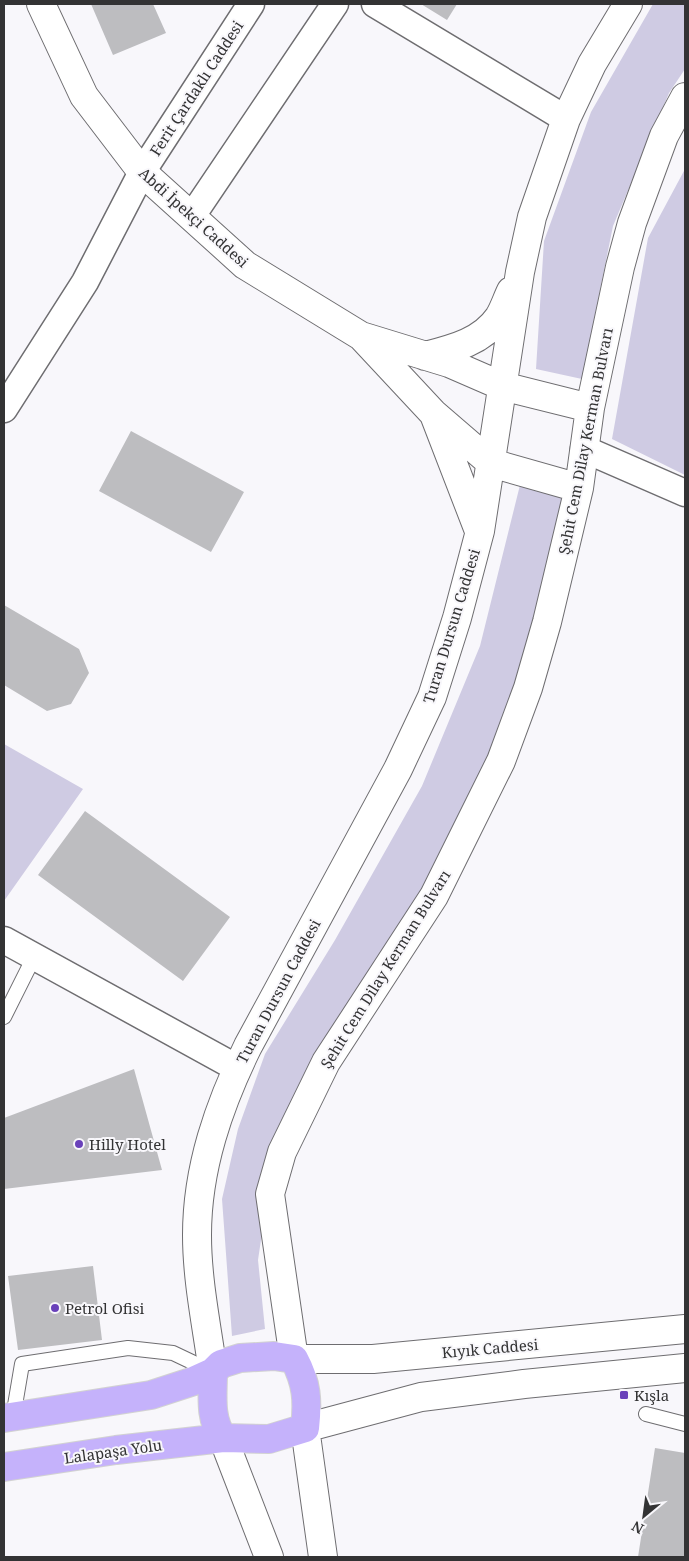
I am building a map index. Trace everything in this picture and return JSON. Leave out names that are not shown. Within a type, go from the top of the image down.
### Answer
[{"type":"main road","name":"Abdi İpekçi Caddesi","points":[[41,4],[84,96],[142,172],[245,264],[361,336]]},
{"type":"main road","name":"Turan Dursun Caddesi","points":[[213,1372],[199,1268],[197,1235],[206,1158],[217,1119],[237,1068],[398,770],[432,697],[457,618],[480,531],[520,272],[532,217],[566,119],[592,64],[628,4]]},
{"type":"main road","name":"Şehit Cem Dilay Kerman Bulvarı","points":[[294,1359],[270,1194],[282,1152],[326,1062],[434,896],[501,761],[528,688],[547,622],[579,488],[590,408],[620,267],[632,223],[664,136],[685,97]]},
{"type":"main road","points":[[425,356],[459,348],[483,333],[499,317],[520,272]]},
{"type":"main road","points":[[361,336],[425,356],[502,386],[590,408]]},
{"type":"main road","points":[[361,336],[434,413],[491,463],[579,488]]},
{"type":"main road","points":[[434,413],[480,531]]},
{"type":"main road","name":"Kıyık Caddesi","points":[[294,1359],[373,1359],[685,1329]]},
{"type":"main road","points":[[8,1417],[151,1395],[190,1382],[213,1372],[221,1364],[240,1358],[274,1356],[294,1359],[304,1377],[306,1396],[305,1428],[323,1557]]},
{"type":"main road","points":[[224,1438],[269,1439],[421,1397],[685,1368]]},
{"type":"main road","points":[[213,1372],[213,1417],[217,1429],[224,1438],[270,1557]]},
{"type":"main road","name":"Lalapaşa Yolu","points":[[4,1467],[116,1450],[224,1438]]},
{"type":"street","name":"Ferit Çardaklı Caddesi","points":[[4,408],[85,282],[142,172],[251,4]]},
{"type":"street","points":[[192,216],[334,4]]},
{"type":"street","points":[[375,4],[566,119]]},
{"type":"street","points":[[584,450],[685,493]]},
{"type":"street","points":[[4,940],[237,1068]]},
{"type":"lane","points":[[4,1017],[34,957]]},
{"type":"lane","points":[[8,1417],[22,1364],[128,1348],[173,1352],[213,1372]]},
{"type":"lane","points":[[646,1414],[685,1424]]},
{"type":"shaded area","points":[[653,4],[685,4],[685,69],[669,93],[613,226],[582,379],[536,369],[544,241],[591,112]]},
{"type":"shaded area","points":[[685,169],[685,475],[612,439],[648,238]]},
{"type":"shaded area","points":[[520,485],[570,500],[550,586],[487,772],[272,1166],[258,1260],[265,1329],[232,1336],[222,1199],[238,1129],[265,1054],[335,940],[422,786],[480,646]]},
{"type":"shaded area","points":[[4,744],[83,789],[4,901]]},
{"type":"building","points":[[91,4],[153,4],[166,33],[113,55]]},
{"type":"building","points":[[421,4],[457,4],[447,20]]},
{"type":"building","points":[[131,431],[244,492],[211,552],[99,491]]},
{"type":"building","points":[[4,605],[79,649],[89,673],[71,704],[47,711],[4,685]]},
{"type":"building","points":[[85,811],[230,917],[183,981],[38,875]]},
{"type":"building","name":"Hilly Hotel","points":[[134,1069],[162,1170],[4,1189],[4,1118]]},
{"type":"building","points":[[93,1266],[102,1340],[18,1350],[8,1276]]},
{"type":"building","points":[[655,1448],[685,1453],[685,1557],[638,1557]]},
{"type":"place","name":"Hilly Hotel","points":[[79,1144]]},
{"type":"place","name":"Petrol Ofisi","points":[[55,1308]]},
{"type":"place","name":"Kışla","points":[[624,1395]]}]
